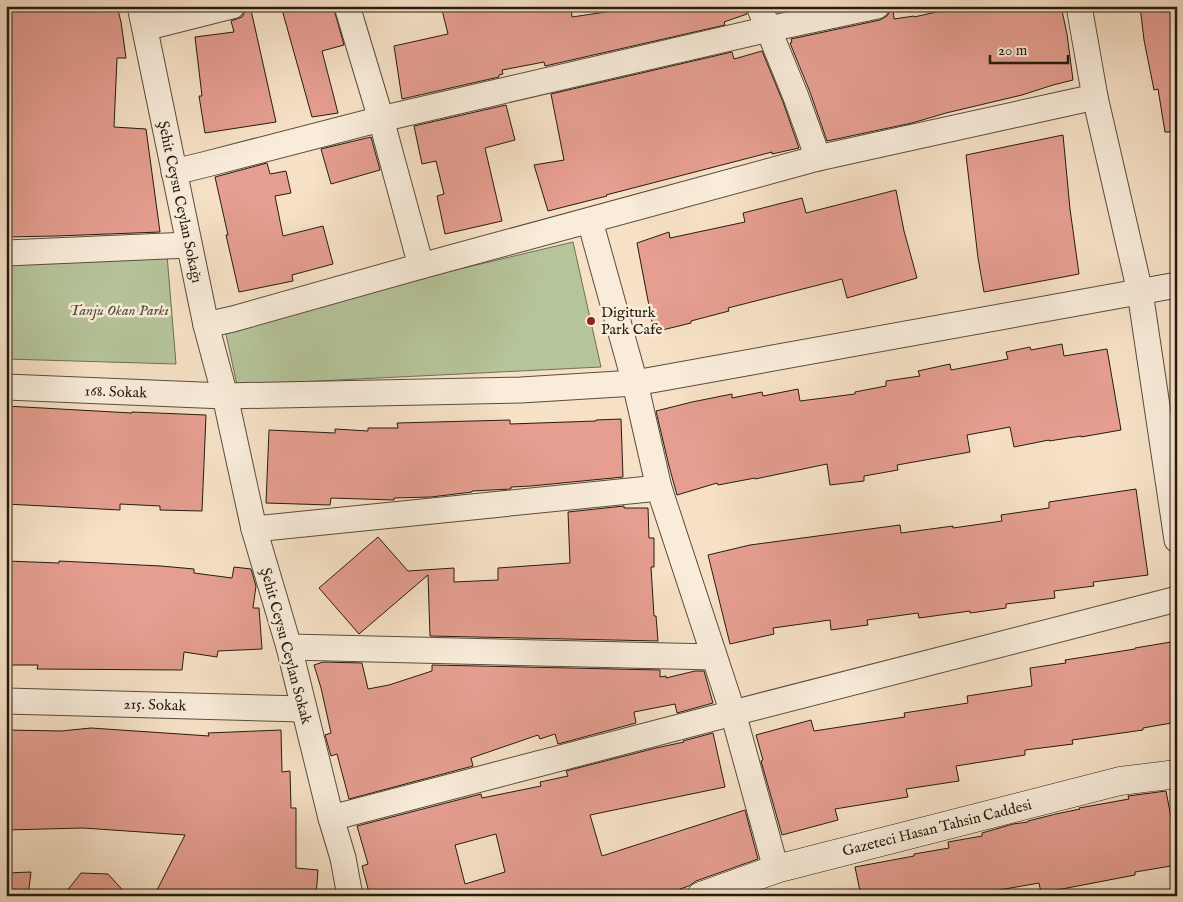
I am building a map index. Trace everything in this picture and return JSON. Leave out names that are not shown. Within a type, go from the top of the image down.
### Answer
[{"type":"main road","name":"Gazeteci Hasan Tahsin Caddesi","points":[[701,896],[776,869],[1120,781],[1177,774]]},
{"type":"street","points":[[142,17],[232,6]]},
{"type":"street","points":[[347,6],[381,119],[421,266]]},
{"type":"street","points":[[759,6],[796,97],[818,158]]},
{"type":"street","points":[[174,172],[381,119],[769,29],[877,6]]},
{"type":"street","points":[[1079,6],[1095,98],[1140,292],[1177,540]]},
{"type":"street","name":"Şehit Ceysu Ceylan Sokağı","points":[[142,17],[206,324],[225,396]]},
{"type":"street","points":[[206,324],[233,319],[818,158],[1095,98]]},
{"type":"street","points":[[590,221],[635,383],[659,488],[733,713],[776,869]]},
{"type":"street","points":[[6,253],[189,245]]},
{"type":"street","name":"168. Sokak","points":[[6,387],[225,396],[521,390],[635,383],[1177,285]]},
{"type":"street","name":"Şehit Ceysu Ceylan Sokak","points":[[225,396],[254,529],[289,647],[331,818],[343,858],[350,896]]},
{"type":"street","points":[[254,529],[659,488]]},
{"type":"street","points":[[331,818],[1177,599]]},
{"type":"street","points":[[289,647],[714,657]]},
{"type":"street","name":"215. Sokak","points":[[6,701],[304,709]]},
{"type":"green space","points":[[573,242],[601,367],[237,385],[224,325]]},
{"type":"green space","name":"Tanju Okan Parkı","points":[[167,255],[176,364],[6,359],[6,262]]},
{"type":"building","points":[[6,6],[117,6],[126,58],[117,58],[114,127],[146,129],[160,232],[6,237]]},
{"type":"building","points":[[281,6],[333,6],[344,45],[322,51],[338,113],[312,117]]},
{"type":"building","points":[[441,6],[571,6],[572,17],[639,6],[745,6],[747,14],[724,22],[725,25],[545,66],[544,62],[502,70],[503,74],[499,75],[499,77],[402,99],[394,46],[448,34]]},
{"type":"building","points":[[891,6],[893,6],[894,19],[914,17],[964,6],[1061,6],[1073,80],[912,123],[827,141],[790,43],[792,42],[791,39],[880,20],[887,16]]},
{"type":"building","points":[[1140,6],[1177,6],[1177,132],[1165,132],[1158,89],[1154,90],[1144,40]]},
{"type":"building","points":[[251,10],[276,122],[205,133],[199,96],[202,96],[195,37],[234,32],[231,21],[242,17],[245,11]]},
{"type":"building","points":[[762,51],[799,148],[772,154],[772,152],[548,211],[534,165],[564,160],[551,94],[732,52],[734,59]]},
{"type":"building","points":[[506,105],[515,140],[485,148],[502,221],[445,234],[437,196],[444,194],[436,161],[422,164],[414,126]]},
{"type":"building","points":[[1063,135],[1070,209],[1079,274],[984,292],[978,258],[966,155]]},
{"type":"building","points":[[371,137],[380,170],[331,184],[321,149]]},
{"type":"building","points":[[267,163],[270,174],[286,171],[291,193],[275,196],[283,236],[323,226],[333,264],[292,275],[293,281],[239,292],[215,177]]},
{"type":"building","points":[[896,190],[904,231],[917,278],[847,298],[842,279],[728,308],[729,311],[654,332],[637,243],[669,232],[670,238],[745,222],[743,213],[802,198],[806,213]]},
{"type":"building","points":[[1062,344],[1064,356],[1107,349],[1121,430],[1014,447],[1010,427],[967,435],[970,452],[897,465],[898,470],[864,476],[864,481],[830,485],[827,464],[755,479],[718,485],[717,483],[677,495],[656,411],[732,394],[732,398],[762,392],[763,396],[798,389],[800,401],[855,394],[855,392],[886,386],[886,381],[920,376],[918,371],[950,364],[951,370],[1008,359],[1006,352],[1030,347],[1031,350]]},
{"type":"building","points":[[6,406],[206,415],[202,511],[160,510],[160,506],[120,504],[120,510],[6,504]]},
{"type":"building","points":[[621,419],[623,477],[511,487],[511,489],[472,491],[431,497],[394,498],[394,500],[331,498],[330,505],[266,503],[269,430],[335,433],[335,429],[368,431],[368,428],[398,428],[397,423],[510,420],[510,424]]},
{"type":"building","points":[[1136,489],[1148,575],[1093,582],[1094,586],[1054,591],[1055,598],[1006,604],[1006,608],[919,618],[918,613],[867,620],[868,625],[831,630],[830,620],[773,628],[774,634],[730,644],[708,555],[750,545],[900,525],[901,533],[1002,521],[1001,515],[1049,508],[1049,502]]},
{"type":"building","points":[[624,506],[624,508],[648,508],[649,538],[654,538],[654,567],[651,567],[654,616],[656,616],[658,641],[430,636],[428,575],[359,634],[319,588],[378,537],[408,571],[454,568],[454,582],[498,580],[498,568],[570,563],[568,512]]},
{"type":"building","points":[[6,561],[59,563],[59,561],[161,566],[194,569],[194,573],[232,578],[234,567],[251,569],[256,586],[253,608],[259,608],[262,649],[218,651],[217,657],[184,652],[182,670],[37,669],[38,665],[6,665]]},
{"type":"building","points":[[1177,641],[1177,722],[1143,728],[1143,730],[1072,740],[1073,744],[1025,750],[1025,755],[956,766],[959,781],[906,789],[908,797],[835,809],[838,820],[782,835],[761,761],[763,760],[756,735],[811,720],[814,731],[905,717],[904,713],[968,703],[967,696],[1032,686],[1030,668],[1066,663],[1065,660]]},
{"type":"building","points":[[323,662],[362,663],[368,689],[389,685],[432,671],[432,665],[660,670],[660,677],[666,676],[666,678],[695,671],[704,671],[713,703],[677,713],[675,704],[634,712],[636,723],[558,744],[555,734],[540,739],[538,735],[471,758],[473,766],[349,799],[337,754],[331,756],[325,735],[331,733],[314,665]]},
{"type":"building","points":[[91,728],[209,736],[208,733],[281,730],[282,772],[290,771],[291,808],[296,808],[296,868],[318,870],[316,896],[287,896],[244,892],[244,896],[154,896],[185,835],[83,828],[6,830],[6,730],[61,731]]},
{"type":"building","points":[[713,733],[725,787],[590,815],[602,856],[745,810],[758,859],[696,881],[680,889],[680,891],[665,896],[370,896],[362,866],[368,864],[357,826],[481,794],[482,798],[541,786],[540,782],[568,776],[566,771]],"holes":[[[496,834],[505,872],[465,884],[455,845]]]},
{"type":"building","points":[[1166,791],[1177,865],[1135,872],[1135,875],[1041,893],[1039,883],[988,892],[989,896],[861,896],[855,867],[949,848],[948,842],[982,836],[982,833],[1013,824],[1028,822],[1079,808],[1129,799],[1128,796]]},
{"type":"building","points":[[31,872],[28,896],[6,896],[6,873]]},
{"type":"building","points":[[81,873],[108,874],[128,896],[63,896]]},
{"type":"place","name":"Digiturk Park Cafe","points":[[591,321]]}]
